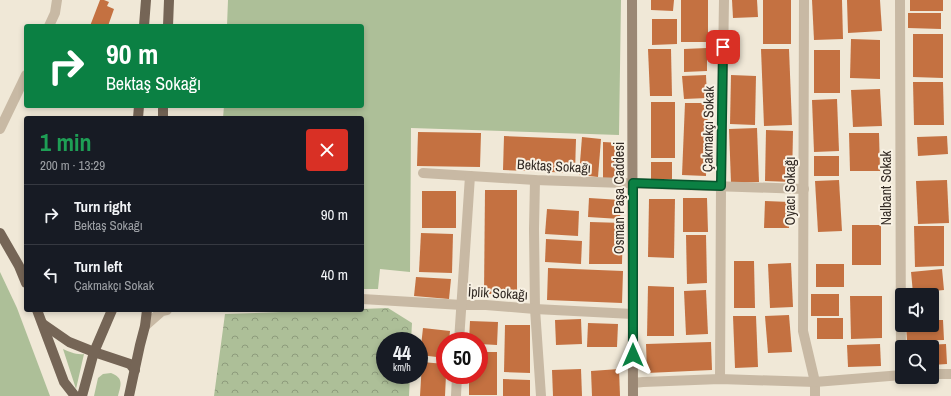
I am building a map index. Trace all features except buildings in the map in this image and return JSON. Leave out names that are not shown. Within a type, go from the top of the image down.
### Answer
[{"type":"main road","points":[[144,24],[146,0]]},
{"type":"main road","points":[[168,24],[170,0]]},
{"type":"main road","name":"Osman Paşa Caddesi","points":[[632,0],[633,396]]},
{"type":"main road","points":[[0,234],[19,266],[24,278]]},
{"type":"main road","points":[[38,312],[64,382],[75,396]]},
{"type":"main road","points":[[82,396],[94,352],[111,312]]},
{"type":"main road","points":[[129,396],[147,312]]},
{"type":"main road","points":[[43,324],[69,342],[130,364],[135,370]]},
{"type":"street","points":[[50,24],[55,13],[57,0]]},
{"type":"street","name":"Çakmakçı Sokak","points":[[720,379],[724,0]]},
{"type":"street","name":"Oyacı Sokağı","points":[[804,0],[803,331],[815,382],[815,396]]},
{"type":"street","name":"Nalbant Sokak","points":[[900,0],[901,340]]},
{"type":"street","points":[[0,129],[24,79]]},
{"type":"street","name":"Bektaş Sokağı","points":[[423,173],[535,180],[804,190]]},
{"type":"street","points":[[460,332],[470,176]]},
{"type":"street","points":[[535,180],[535,310],[541,396]]},
{"type":"street","name":"İplik Sokağı","points":[[364,299],[486,305],[535,310],[633,314]]},
{"type":"street","points":[[145,326],[161,312]]},
{"type":"street","points":[[939,374],[951,374]]},
{"type":"street","points":[[633,383],[720,379],[815,382],[895,375]]},
{"type":"street","points":[[456,396],[457,384]]},
{"type":"green space","points":[[228,0],[621,0],[619,135],[411,128],[410,272],[380,269],[378,289],[364,289],[364,116],[223,116],[224,108],[364,108],[364,24],[227,24]]},
{"type":"green space","points":[[0,272],[17,308],[50,396],[0,396]]},
{"type":"green space","points":[[388,308],[412,323],[412,332],[376,332],[376,384],[410,384],[409,396],[214,396],[225,314],[364,312],[364,309]]},
{"type":"green space","points":[[63,349],[76,354],[84,354],[76,389]]},
{"type":"green space","points":[[111,373],[120,380],[121,385],[118,396],[94,396],[98,378],[103,374]]},
{"type":"route","points":[[633,355],[633,183],[721,186],[723,47]]}]
